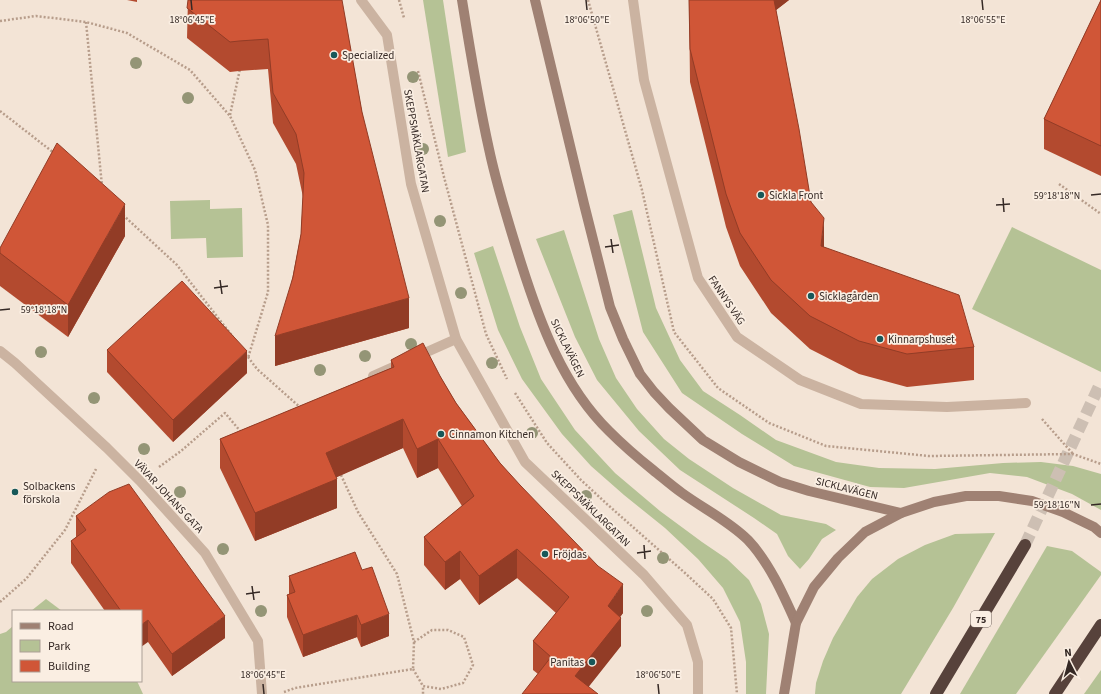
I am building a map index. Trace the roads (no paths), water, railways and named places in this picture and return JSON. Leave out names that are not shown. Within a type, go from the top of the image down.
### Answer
[{"type":"highway","name":"75","points":[[936,694],[1025,545]]},
{"type":"highway","points":[[1054,694],[1101,625]]},
{"type":"main road","name":"SICKLAVÄGEN","points":[[462,0],[489,150],[510,228],[531,293],[555,353],[569,380],[586,405],[608,431],[633,454],[682,493],[736,529],[749,541],[762,557],[781,590],[796,623]]},
{"type":"main road","name":"SICKLAVÄGEN","points":[[535,0],[610,307],[623,339],[640,374],[669,408],[703,440],[739,462],[780,482],[809,491],[901,513]]},
{"type":"main road","points":[[784,694],[796,623],[814,587],[838,558],[865,532],[901,513],[934,502],[966,496],[999,496],[1032,501],[1063,512],[1094,527],[1101,533]]},
{"type":"street","name":"SKEPPSMÄKLARGATAN","points":[[361,0],[387,35],[411,184],[456,339],[525,462],[644,575],[687,625],[698,662],[698,694]]},
{"type":"street","name":"FANNYS VÄG","points":[[633,0],[644,80],[698,278],[737,337],[800,380],[861,404],[947,407],[1026,403]]},
{"type":"street","points":[[365,380],[456,339]]},
{"type":"street","name":"VÄVAR JOHANS GATA","points":[[0,351],[107,448],[140,481],[205,553],[258,640],[262,694]]},
{"type":"tunnel","points":[[1025,545],[1101,382]]},
{"type":"place","name":"Specialized","points":[[334,55]]},
{"type":"place","name":"Sickla Front","points":[[761,195]]},
{"type":"place","name":"Sicklagården","points":[[811,296]]},
{"type":"place","name":"Kinnarpshuset","points":[[880,339]]},
{"type":"place","name":"Cinnamon Kitchen","points":[[441,434]]},
{"type":"place","name":"Solbackens förskola","points":[[15,492]]},
{"type":"place","name":"Fröjdas","points":[[545,554]]},
{"type":"place","name":"Panitas","points":[[592,662]]}]
